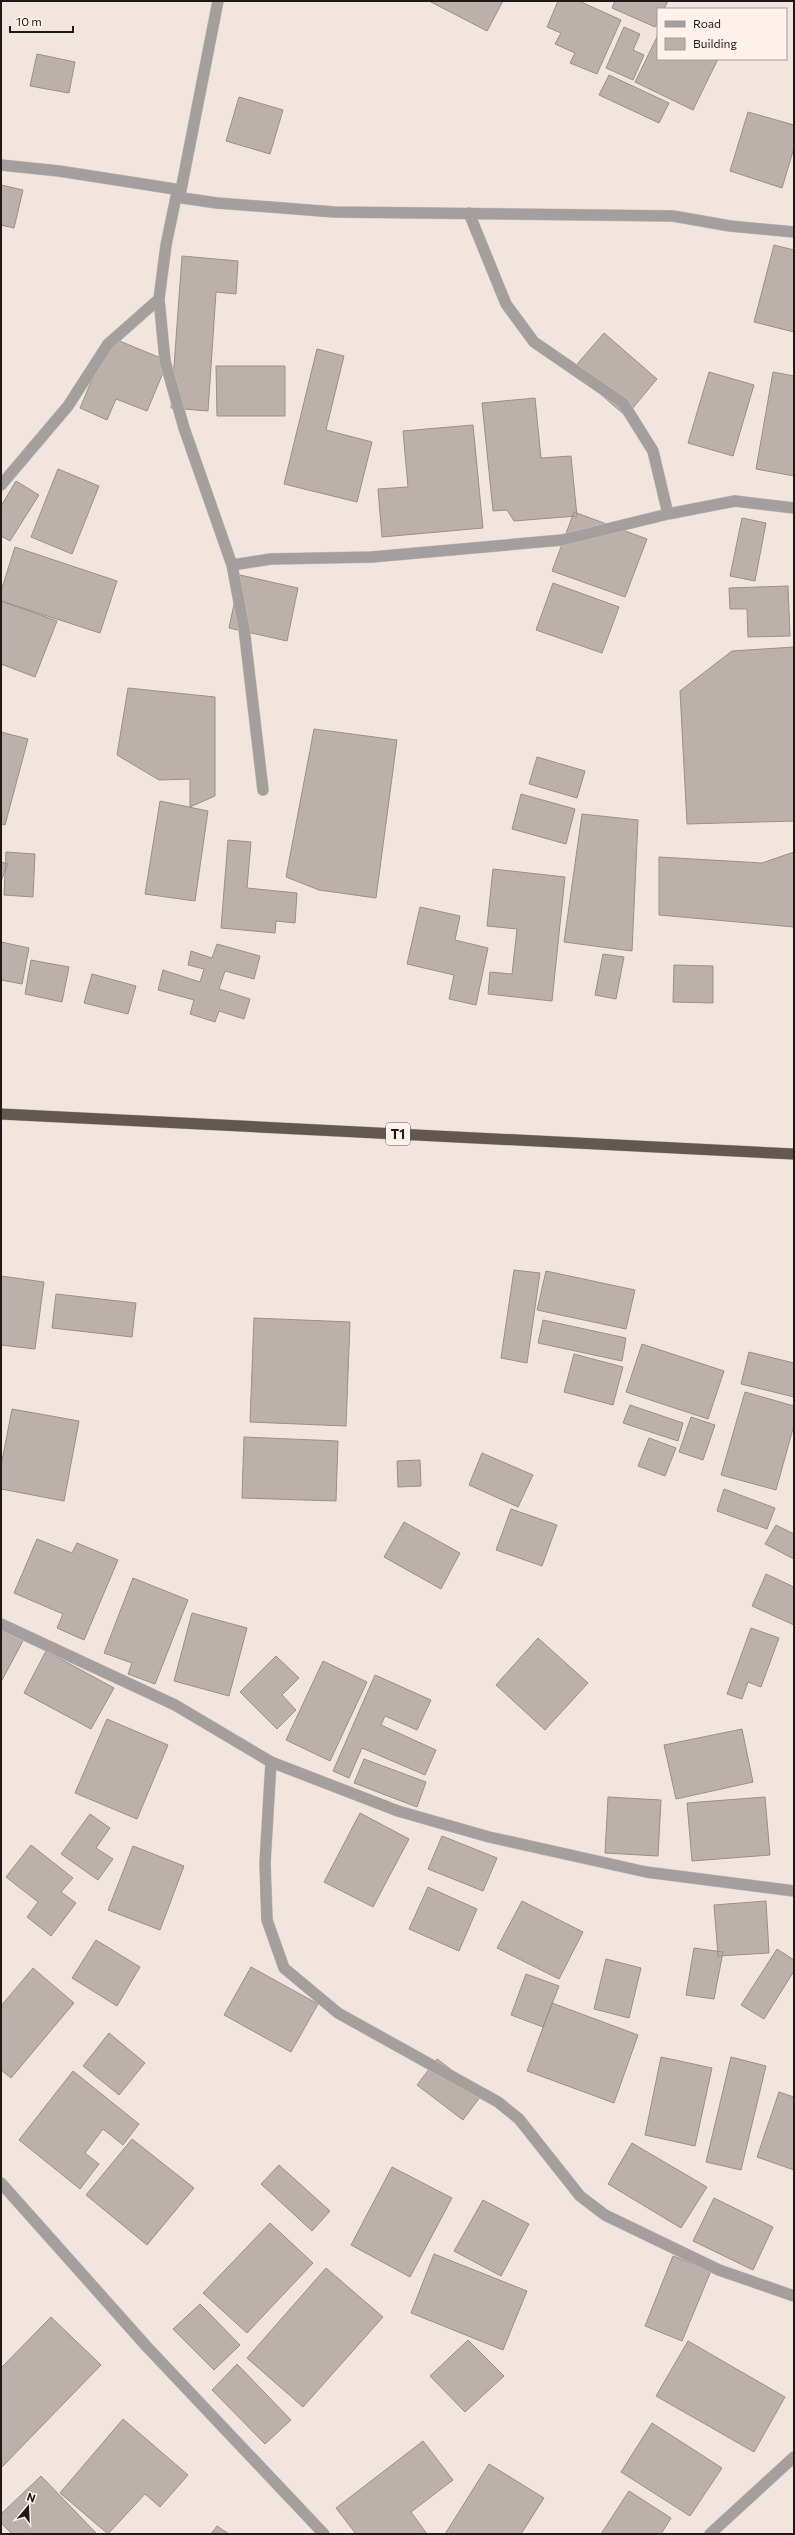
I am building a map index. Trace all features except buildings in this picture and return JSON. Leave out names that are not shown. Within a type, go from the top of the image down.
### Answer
[{"type":"highway","name":"T1","points":[[1,1114],[794,1154]]},
{"type":"street","points":[[218,1],[179,194],[166,245],[160,299],[165,361],[184,428],[232,565],[244,628],[263,790]]},
{"type":"street","points":[[1,165],[66,172],[218,203],[334,212],[673,216],[730,226],[794,232]]},
{"type":"street","points":[[469,213],[506,304],[534,342],[624,403],[653,451],[668,514]]},
{"type":"street","points":[[1,485],[68,406],[108,344],[160,299]]},
{"type":"street","points":[[232,565],[271,559],[372,557],[562,540],[668,514],[735,502],[794,508]]},
{"type":"street","points":[[1,1624],[175,1705],[271,1762],[398,1811],[489,1837],[646,1872],[794,1891]]},
{"type":"street","points":[[271,1762],[265,1864],[267,1920],[284,1968],[338,2013],[498,2102],[519,2119],[580,2196],[605,2215],[719,2270],[794,2296]]},
{"type":"street","points":[[1,2183],[148,2348],[324,2534]]},
{"type":"street","points":[[710,2534],[794,2456]]}]
